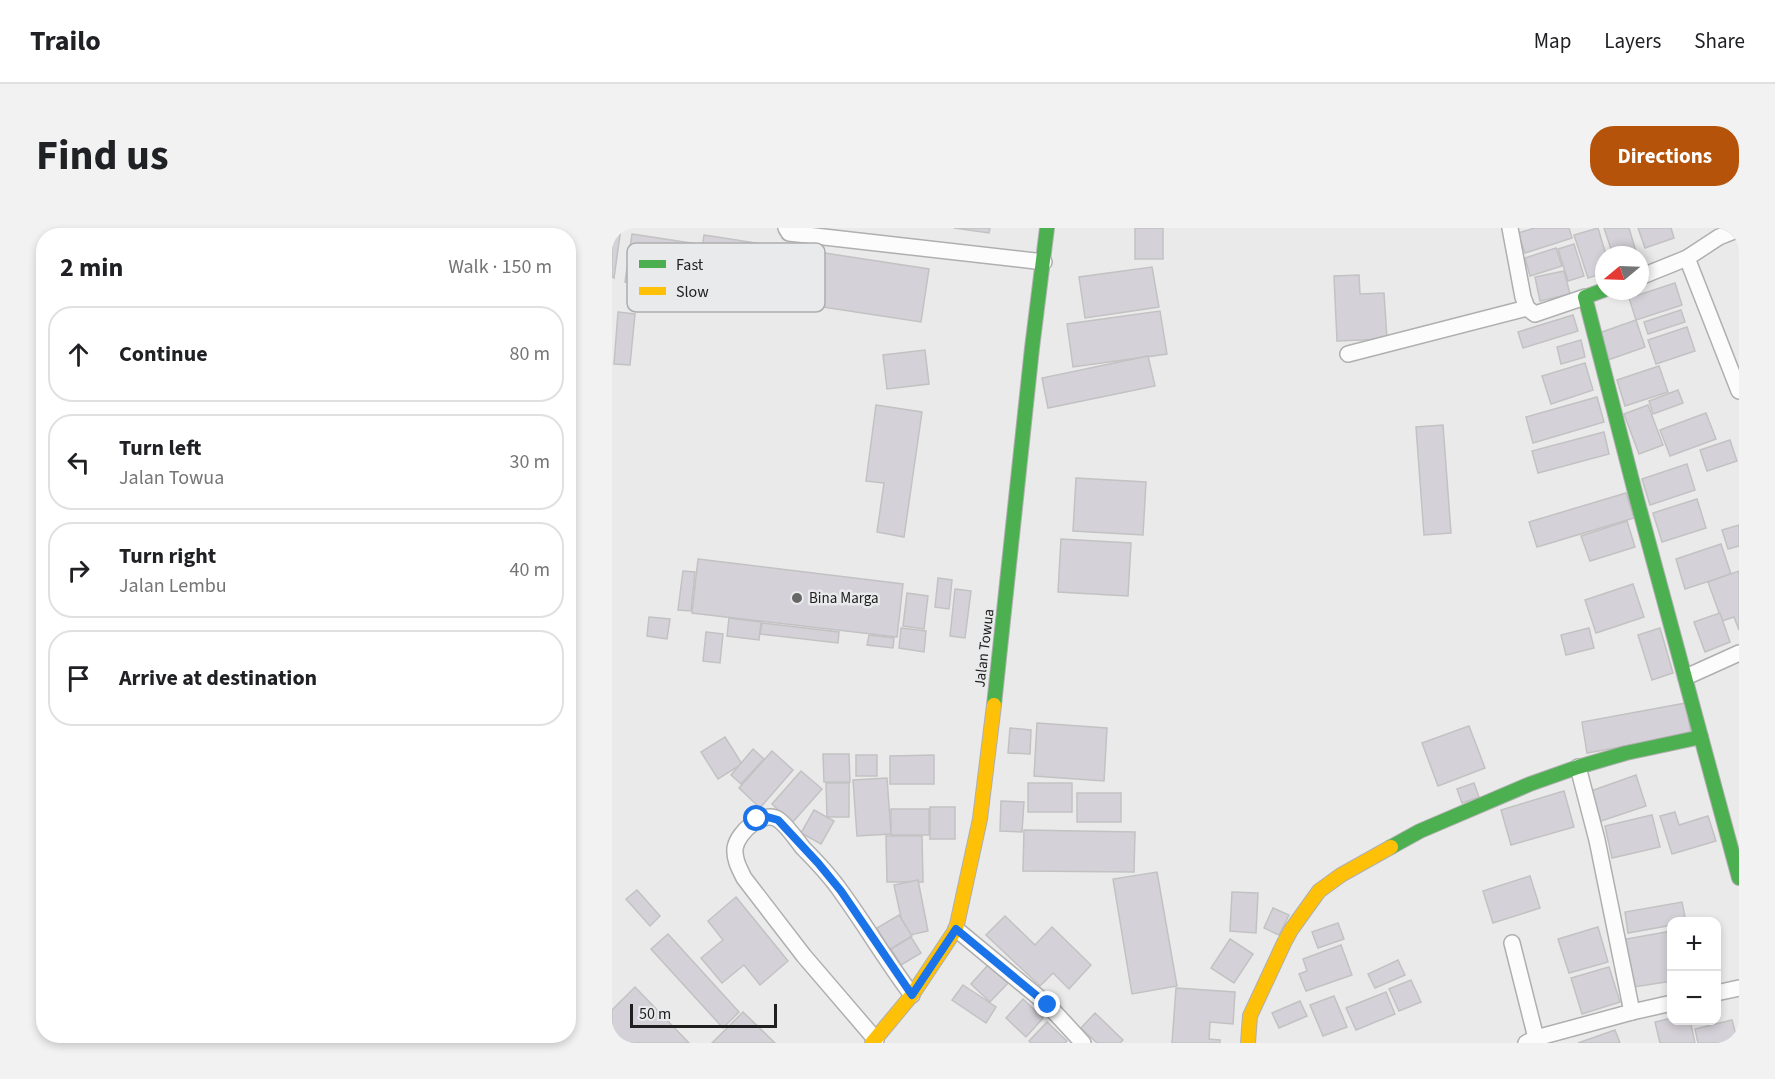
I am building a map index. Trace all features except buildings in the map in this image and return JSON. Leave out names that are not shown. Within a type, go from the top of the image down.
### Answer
[{"type":"street","points":[[784,228],[789,233],[1044,261]]},
{"type":"street","name":"Jalan Towua","points":[[874,1041],[912,995],[956,929],[981,819],[1047,228]]},
{"type":"street","points":[[1510,228],[1527,308],[1535,314],[1595,293]]},
{"type":"street","points":[[1649,273],[1687,258],[1719,237],[1739,229]]},
{"type":"street","points":[[1687,258],[1739,391]]},
{"type":"street","points":[[1585,297],[1701,737],[1733,828],[1739,878]]},
{"type":"street","points":[[1348,354],[1527,308]]},
{"type":"street","points":[[1686,677],[1739,653]]},
{"type":"street","points":[[1248,1043],[1250,1016],[1284,943],[1313,898],[1337,878],[1420,831],[1513,791],[1578,767],[1626,753],[1701,737]]},
{"type":"street","points":[[1578,767],[1597,840],[1632,1012]]},
{"type":"street","points":[[874,1041],[804,956],[744,878],[737,865],[735,846],[740,837],[757,819],[764,816],[778,820],[818,863],[841,891],[912,995]]},
{"type":"street","points":[[956,929],[1048,1005],[1083,1043]]},
{"type":"street","points":[[1512,943],[1531,1041],[1667,1004]]},
{"type":"street","points":[[1721,992],[1739,988]]},
{"type":"traffic: fast","points":[[994,705],[1047,228]]},
{"type":"traffic: fast","points":[[1595,293],[1585,297],[1739,878]]},
{"type":"traffic: fast","points":[[1391,847],[1420,831],[1530,784],[1626,753],[1701,737]]},
{"type":"traffic: slow","points":[[872,1043],[912,995],[956,929],[980,819],[994,705]]},
{"type":"traffic: slow","points":[[1248,1043],[1250,1016],[1284,943],[1319,891],[1341,875],[1391,847]]},
{"type":"place","name":"Bina Marga","points":[[797,598]]},
{"type":"route","points":[[757,819],[764,816],[778,820],[818,863],[841,891],[912,995],[956,929],[1048,1005]]}]
